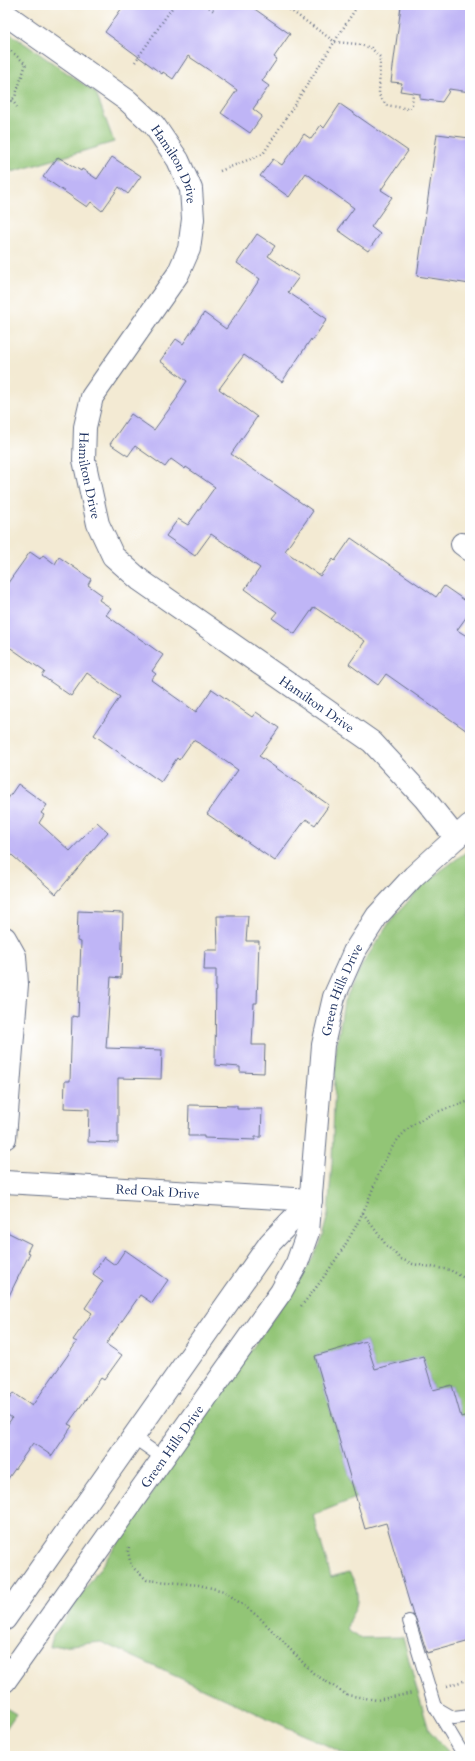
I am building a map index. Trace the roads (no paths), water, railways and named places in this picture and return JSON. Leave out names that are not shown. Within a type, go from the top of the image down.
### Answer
[{"type":"street","name":"Hamilton Drive","points":[[5,14],[128,101],[154,125],[178,160],[191,190],[193,219],[189,249],[178,274],[92,397],[85,427],[84,460],[90,491],[98,524],[113,556],[140,580],[372,742],[424,798],[463,832]]},
{"type":"street","name":"Green Hills Drive","points":[[7,1675],[281,1292],[297,1263],[308,1232],[323,1045],[334,997],[354,952],[377,916],[414,876],[463,832]]},
{"type":"street","points":[[5,938],[15,956],[16,984],[5,1138]]},
{"type":"street","name":"Red Oak Drive","points":[[5,1182],[311,1200]]},
{"type":"street","points":[[5,1619],[270,1243],[311,1200]]},
{"type":"lane","points":[[133,1437],[163,1458]]},
{"type":"lane","points":[[409,1621],[435,1707],[460,1749],[468,1756]]},
{"type":"lane","points":[[435,1707],[454,1718],[470,1716]]}]
